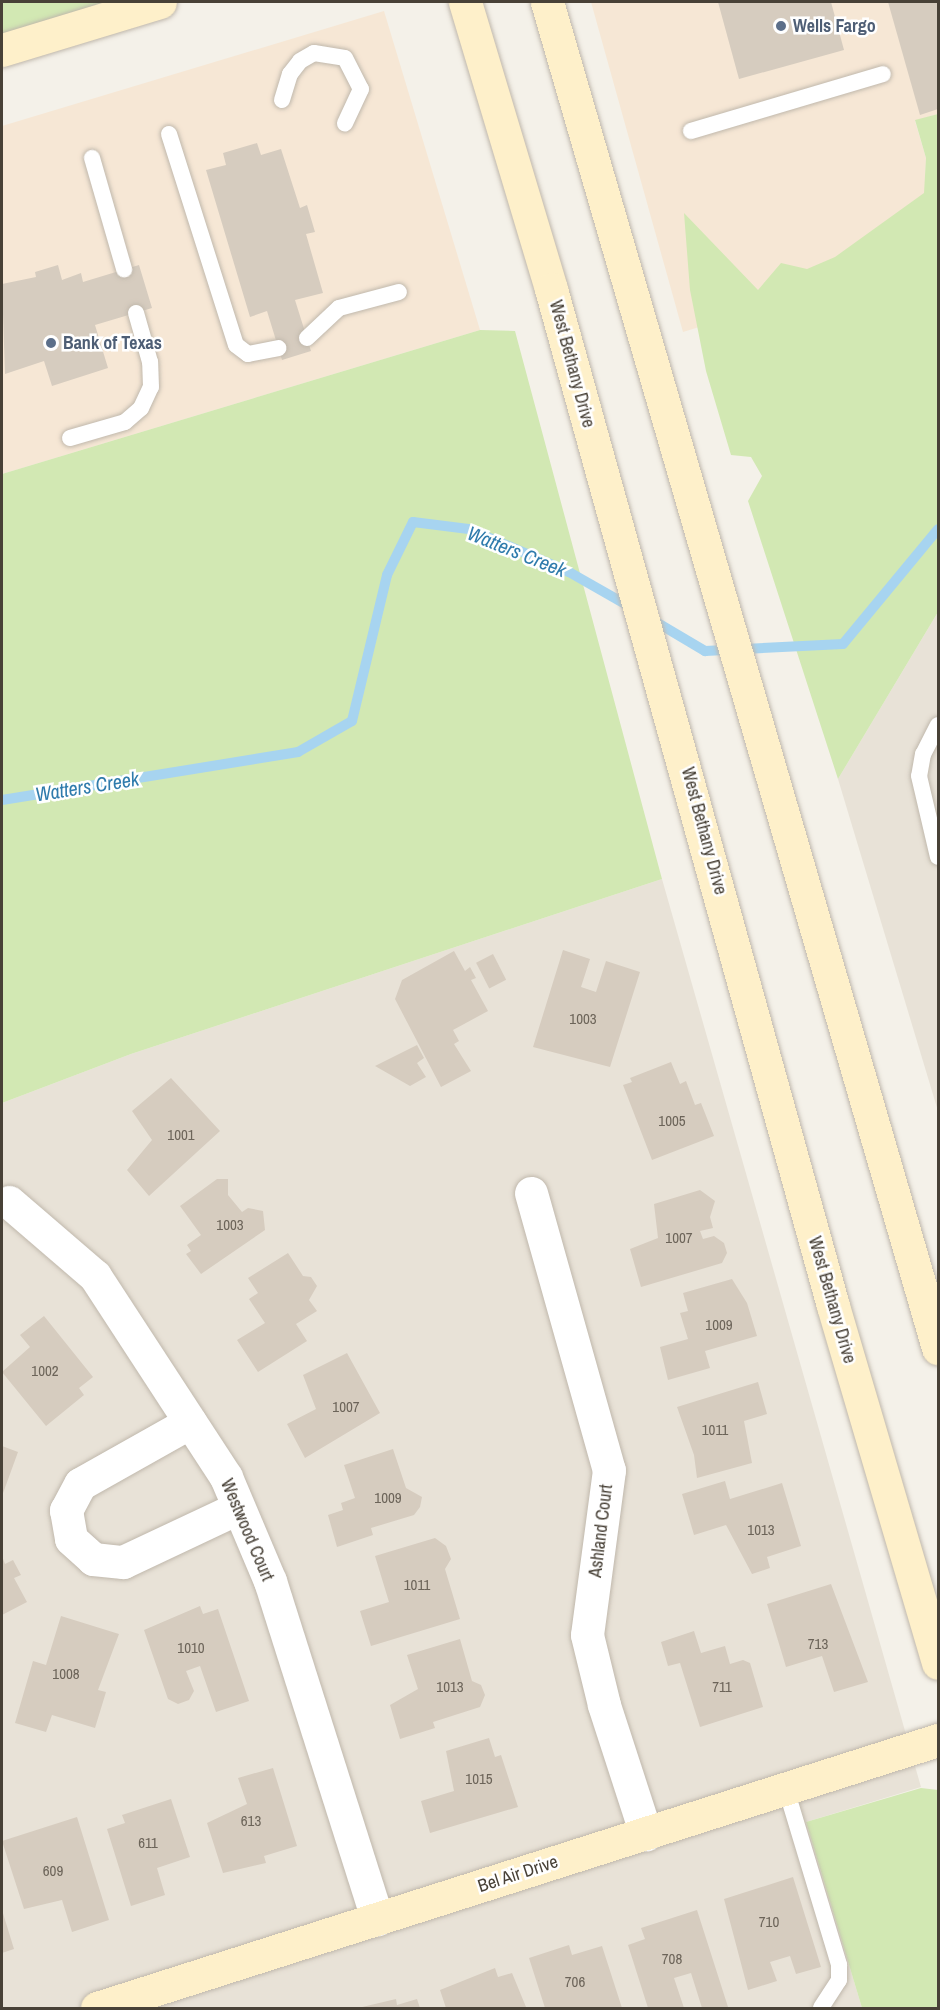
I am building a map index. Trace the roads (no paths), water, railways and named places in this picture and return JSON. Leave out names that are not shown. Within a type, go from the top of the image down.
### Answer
[{"type":"main road","points":[[2,50],[160,2]]},
{"type":"main road","name":"West Bethany Drive","points":[[465,2],[684,756],[833,1306],[939,1663]]},
{"type":"main road","points":[[547,2],[684,465],[939,1348]]},
{"type":"main road","name":"Bel Air Drive","points":[[97,2008],[939,1740]]},
{"type":"street","name":"Ashland Court","points":[[531,1193],[609,1470],[588,1635],[604,1705],[646,1834]]},
{"type":"street","name":"Westwood Court","points":[[9,1202],[95,1276],[225,1478],[270,1581],[377,1919]]},
{"type":"street","points":[[190,1422],[80,1484],[66,1510],[71,1539],[93,1559],[123,1562],[238,1508]]},
{"type":"lane","points":[[282,100],[290,74],[300,61],[314,53],[337,55],[356,73],[361,89],[345,124]]},
{"type":"lane","points":[[691,131],[883,74]]},
{"type":"lane","points":[[169,134],[236,345],[248,354],[279,348]]},
{"type":"lane","points":[[92,158],[124,269]]},
{"type":"lane","points":[[307,338],[339,308],[399,292]]},
{"type":"lane","points":[[70,438],[125,422],[141,408],[151,387],[150,362],[136,313]]},
{"type":"lane","points":[[939,725],[923,754],[919,776],[921,801],[939,857]]},
{"type":"lane","points":[[786,1789],[839,1965],[838,1980],[821,2008]]},
{"type":"waterway","name":"Watters Creek","points":[[2,800],[298,752],[352,721],[387,575],[413,522],[469,529],[569,572],[632,608]]},
{"type":"waterway","name":"Watters Creek","points":[[651,619],[705,651],[843,644],[938,529]]},
{"type":"place","name":"Wells Fargo","points":[[781,26]]},
{"type":"place","name":"Bank of Texas","points":[[51,343]]}]
